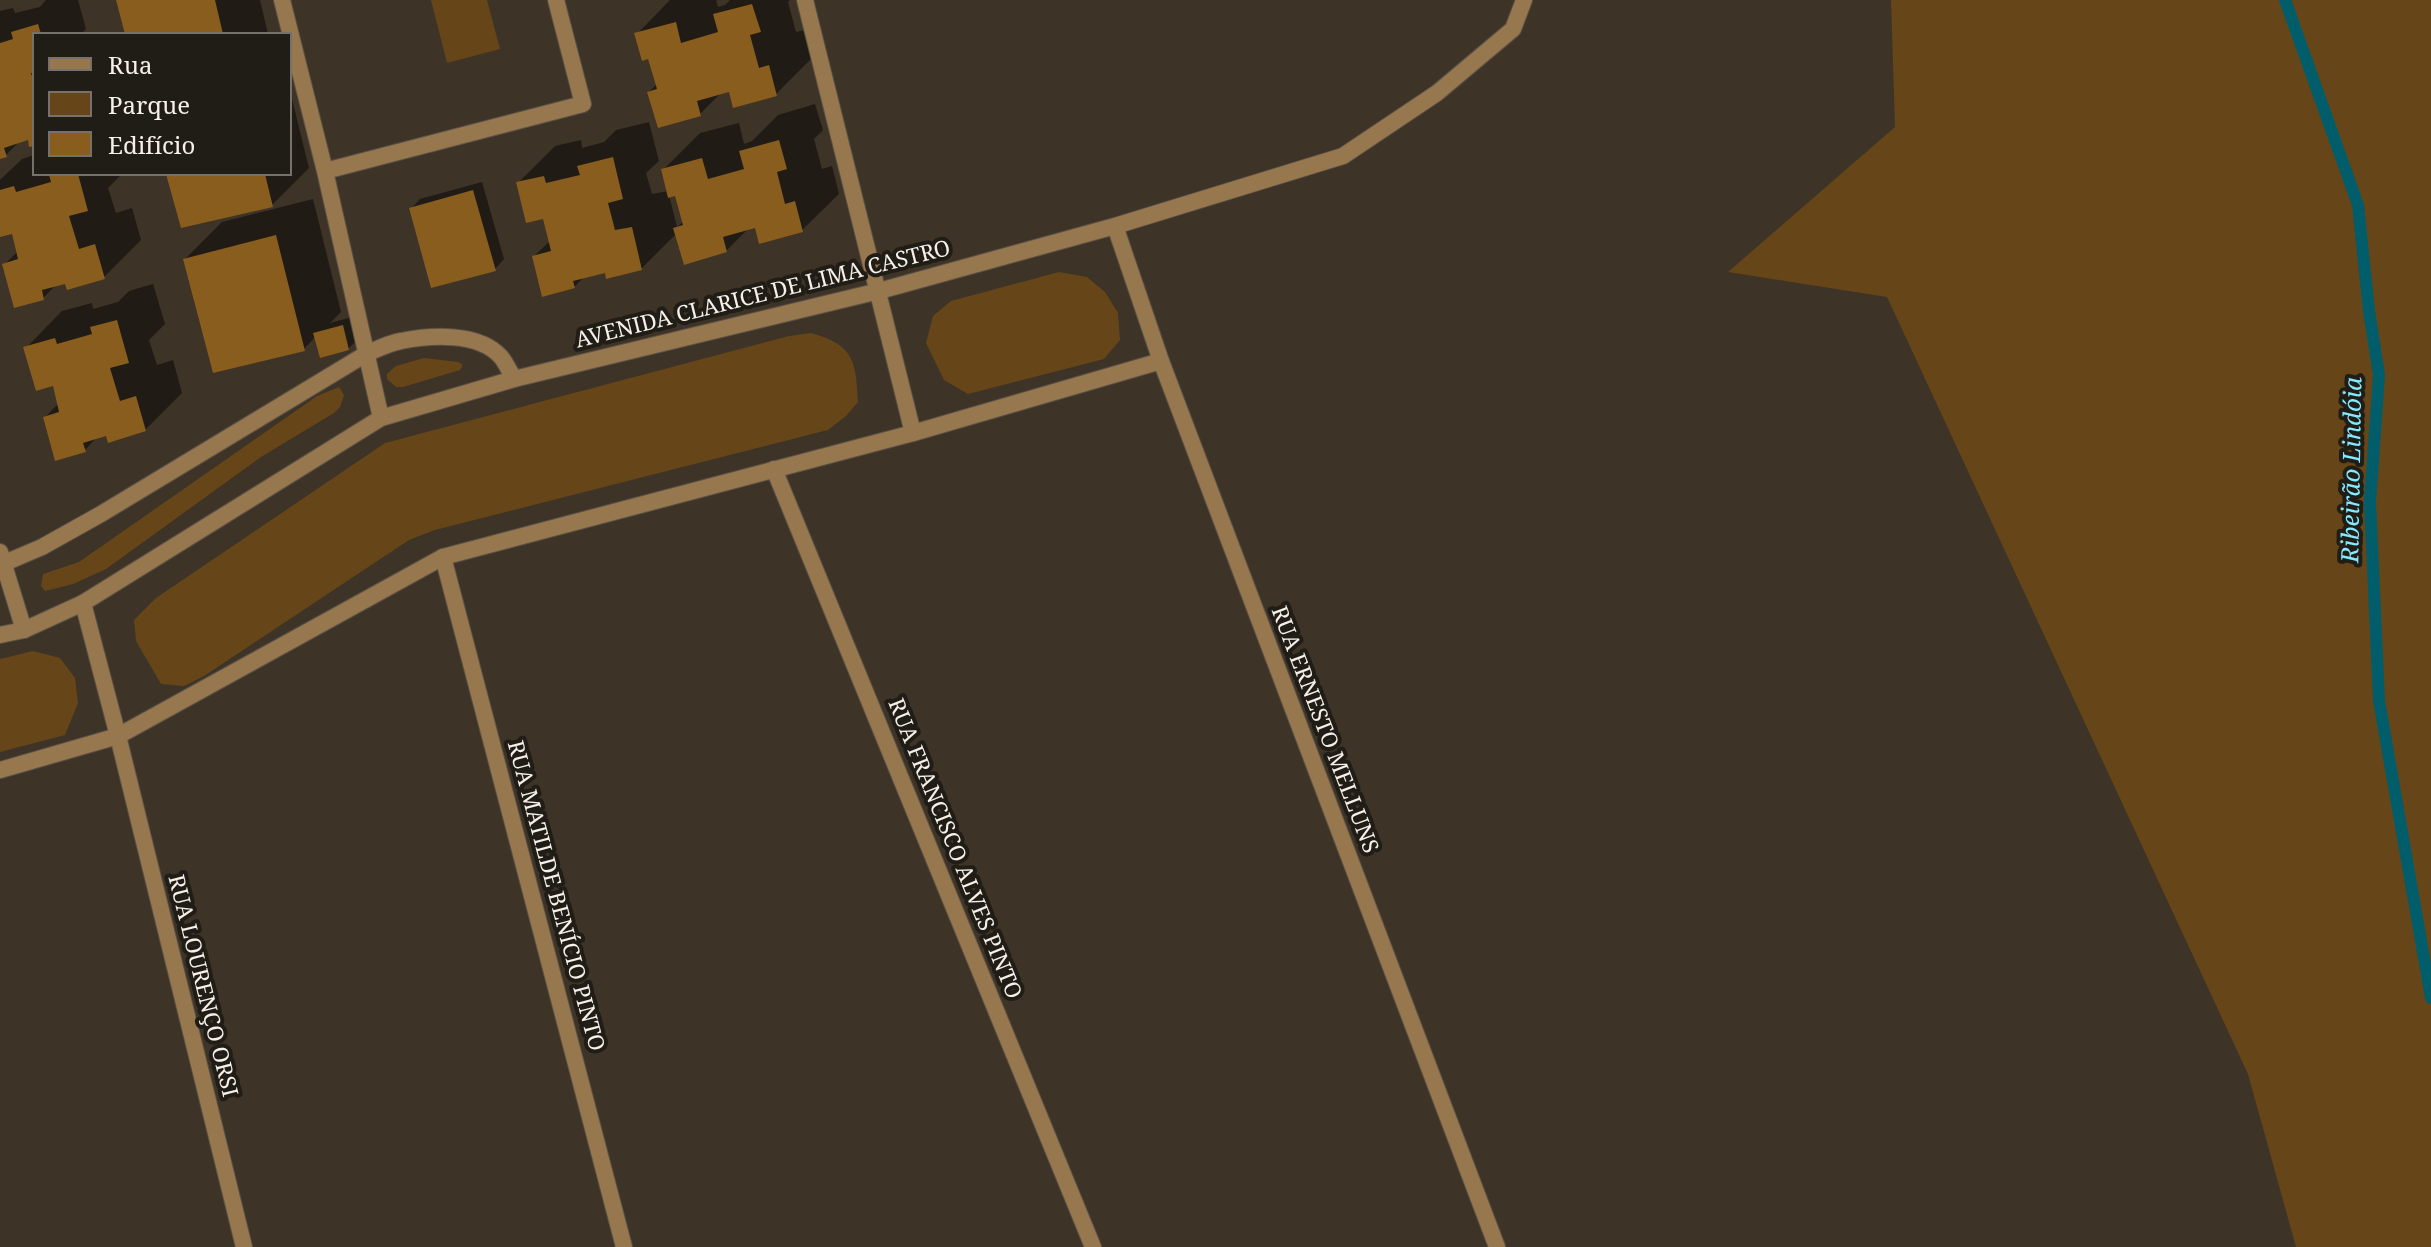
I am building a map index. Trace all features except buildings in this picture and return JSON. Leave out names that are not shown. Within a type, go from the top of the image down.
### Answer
[{"type":"street","points":[[282,0],[290,32]]},
{"type":"street","points":[[325,171],[583,104],[556,0]]},
{"type":"street","points":[[805,0],[913,433]]},
{"type":"street","name":"AVENIDA CLARICE DE LIMA CASTRO","points":[[0,635],[24,630],[83,603],[381,418],[514,379],[879,291],[1115,226],[1343,156],[1437,93],[1513,29],[1524,0]]},
{"type":"street","points":[[292,40],[381,418]]},
{"type":"street","name":"RUA ERNESTO MELLUNS","points":[[1115,226],[1161,361],[1497,1247]]},
{"type":"street","points":[[24,630],[1,561],[42,547],[101,514],[366,354],[399,341],[435,337],[467,339],[488,347],[502,358],[514,379]]},
{"type":"street","points":[[0,770],[118,736],[443,557],[913,433],[1161,361]]},
{"type":"street","name":"RUA FRANCISCO ALVES PINTO","points":[[774,469],[1093,1247]]},
{"type":"street","name":"RUA MATILDE BENÍCIO PINTO","points":[[443,557],[624,1247]]},
{"type":"street","name":"RUA LOURENÇO ORSI","points":[[83,603],[244,1247]]},
{"type":"green space","points":[[431,0],[487,0],[500,49],[447,63]]},
{"type":"green space","points":[[1891,0],[2431,0],[2431,1247],[2296,1247],[2248,1074],[1887,297],[1728,272],[1895,127]]},
{"type":"green space","points":[[1059,272],[1087,277],[1105,292],[1118,313],[1120,340],[1104,359],[968,394],[944,380],[926,343],[933,316],[951,301]]},
{"type":"green space","points":[[811,333],[844,349],[854,365],[856,376],[858,402],[828,430],[435,530],[409,540],[204,676],[184,686],[161,684],[136,641],[134,620],[156,598],[385,443],[789,336]]},
{"type":"green space","points":[[424,358],[458,362],[462,367],[403,387],[396,387],[387,379],[387,374],[396,366]]},
{"type":"green space","points":[[339,387],[344,395],[334,413],[261,457],[106,569],[73,584],[45,591],[41,586],[43,574],[79,562],[317,396]]},
{"type":"green space","points":[[33,651],[60,658],[75,678],[78,703],[65,735],[0,752],[0,659]]},
{"type":"waterway","name":"Ribeirão Lindóia","points":[[2285,0],[2358,205],[2379,375],[2370,502],[2379,701],[2431,998]]}]
